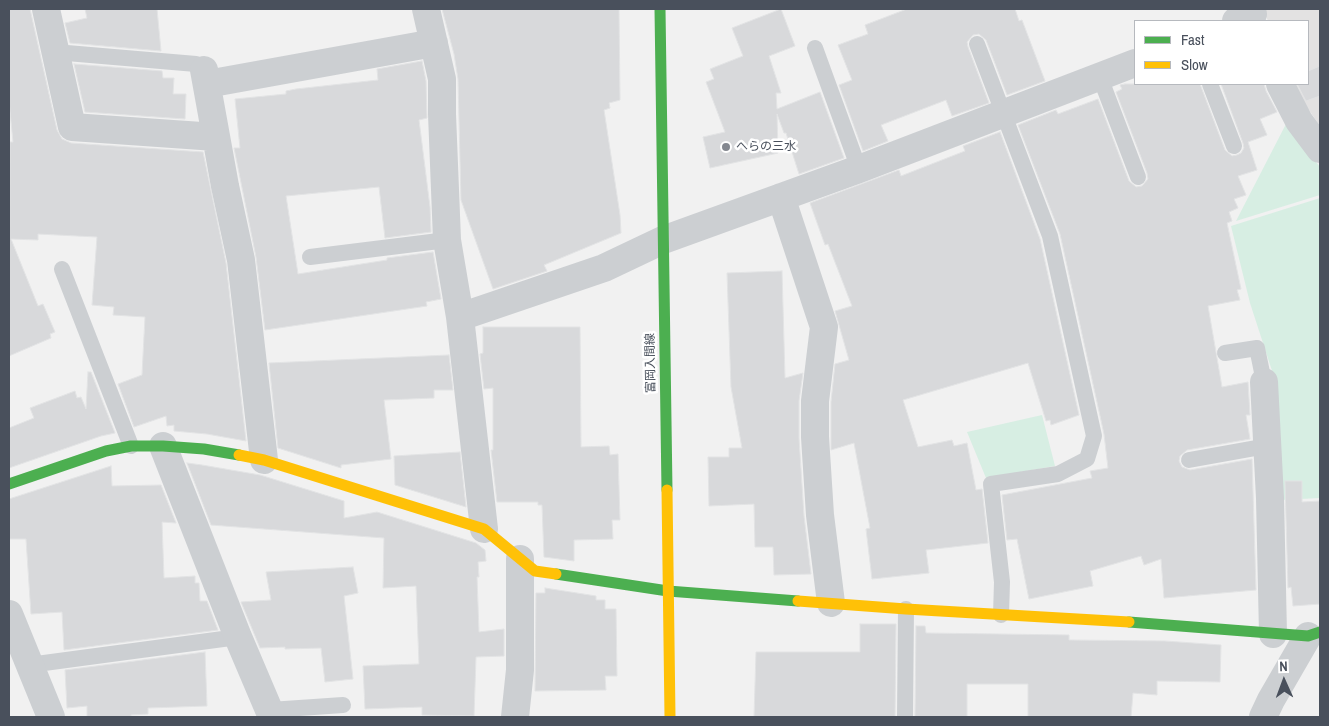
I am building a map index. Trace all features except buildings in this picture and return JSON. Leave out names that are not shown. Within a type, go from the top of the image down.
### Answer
[{"type":"street","points":[[46,9],[72,127],[216,137]]},
{"type":"street","points":[[426,9],[442,79],[447,240],[460,317],[484,529]]},
{"type":"street","name":"富岡入間線","points":[[660,9],[670,717]]},
{"type":"street","points":[[264,460],[241,260],[205,77],[434,43]]},
{"type":"street","points":[[460,317],[604,268],[663,240],[859,169],[1134,63]]},
{"type":"street","points":[[1281,85],[1299,121],[1320,149]]},
{"type":"street","points":[[782,197],[824,327],[815,401],[815,438],[820,514],[831,603]]},
{"type":"street","points":[[1264,382],[1273,634]]},
{"type":"street","points":[[9,484],[106,451],[131,446],[204,449],[264,460],[484,529],[535,571],[668,591],[1001,615],[1114,621],[1273,634],[1316,634]]},
{"type":"street","points":[[163,446],[238,637],[271,714]]},
{"type":"street","points":[[515,717],[520,670],[520,560]]},
{"type":"street","points":[[9,614],[51,717]]},
{"type":"street","points":[[1264,717],[1271,700],[1316,634]]},
{"type":"lane","points":[[977,44],[1050,236],[1094,436],[1087,459],[1058,474],[991,484],[1002,582],[1001,615]]},
{"type":"lane","points":[[815,48],[859,169]]},
{"type":"lane","points":[[56,52],[196,64],[205,77]]},
{"type":"lane","points":[[1100,77],[1138,178]]},
{"type":"lane","points":[[1210,85],[1234,146]]},
{"type":"lane","points":[[310,257],[447,240]]},
{"type":"lane","points":[[62,269],[131,446]]},
{"type":"lane","points":[[1225,353],[1257,348],[1264,382]]},
{"type":"lane","points":[[1189,460],[1267,446]]},
{"type":"lane","points":[[905,717],[906,608]]},
{"type":"lane","points":[[29,665],[238,637]]},
{"type":"lane","points":[[271,714],[343,706]]},
{"type":"shaded area","points":[[1263,9],[1320,9],[1320,126],[1292,85],[1309,85],[1309,20],[1268,20]]},
{"type":"green space","points":[[1286,124],[1320,167],[1320,195],[1236,221]]},
{"type":"green space","points":[[1320,198],[1320,498],[1282,500],[1275,380],[1250,303],[1231,226]]},
{"type":"green space","points":[[1042,415],[1055,466],[986,478],[967,432]]},
{"type":"traffic: fast","points":[[660,9],[667,490]]},
{"type":"traffic: fast","points":[[9,484],[106,451],[131,446],[204,449],[239,455]]},
{"type":"traffic: fast","points":[[556,574],[668,591],[798,601]]},
{"type":"traffic: fast","points":[[1129,622],[1308,636],[1320,632]]},
{"type":"traffic: slow","points":[[239,455],[264,460],[484,529],[535,571],[556,574]]},
{"type":"traffic: slow","points":[[667,490],[670,717]]},
{"type":"traffic: slow","points":[[798,601],[1129,622]]},
{"type":"place","name":"へらの三水","points":[[726,147]]}]
